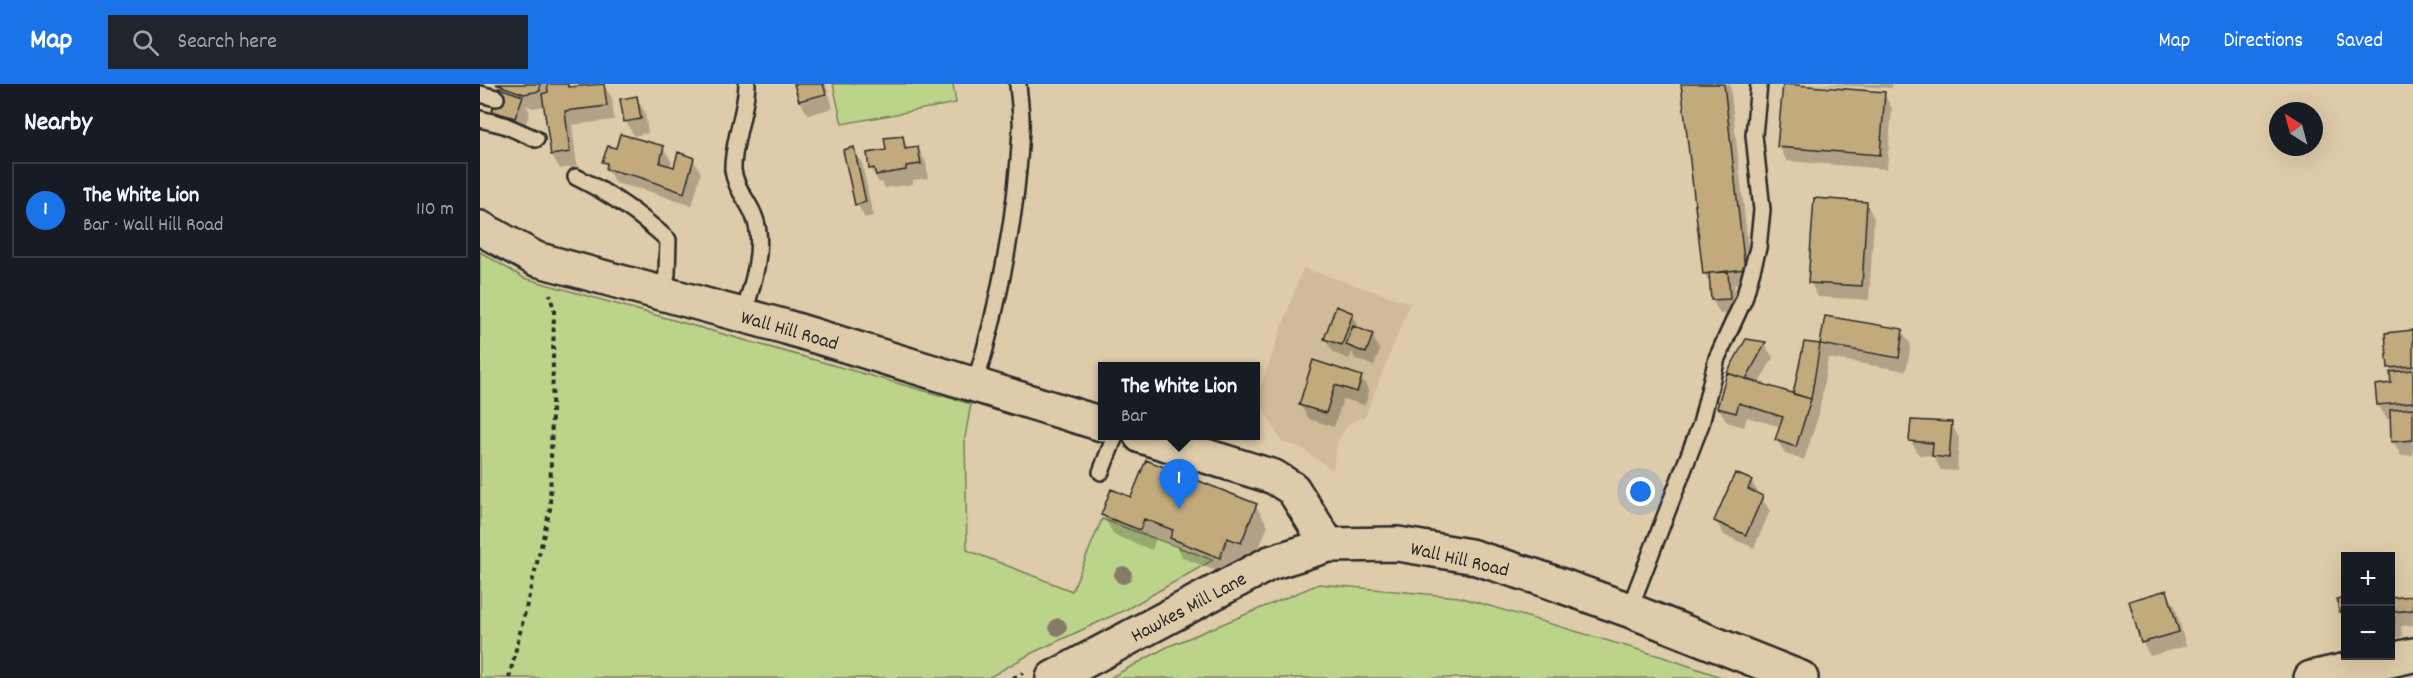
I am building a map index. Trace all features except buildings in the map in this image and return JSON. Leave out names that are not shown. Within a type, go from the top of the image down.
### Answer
[{"type":"street","name":"Wall Hill Road","points":[[480,228],[536,259],[743,315],[1098,423]]},
{"type":"street","points":[[1157,440],[1274,477],[1293,489],[1328,545]]},
{"type":"street","name":"Wall Hill Road","points":[[1328,545],[1398,544],[1470,556],[1629,610],[1748,667],[1801,678]]},
{"type":"street","name":"Hawkes Mill Lane","points":[[1053,678],[1270,563],[1328,545]]},
{"type":"street","points":[[2311,678],[2413,655]]},
{"type":"lane","points":[[743,315],[757,265],[758,243],[755,217],[737,185],[733,170],[746,104],[747,84]]},
{"type":"lane","points":[[975,384],[986,350],[1005,257],[1022,128],[1018,84]]},
{"type":"lane","points":[[1629,610],[1701,424],[1717,358],[1744,299],[1758,248],[1762,210],[1754,135],[1759,84]]},
{"type":"lane","points":[[480,94],[496,98]]},
{"type":"lane","points":[[480,118],[536,139]]},
{"type":"lane","points":[[576,177],[612,195],[648,221],[668,240],[667,274],[660,293]]},
{"type":"lane","points":[[1101,472],[1113,440]]},
{"type":"path","points":[[509,678],[550,509],[554,311],[548,284],[536,259]]},
{"type":"shaded area","points":[[1303,268],[1410,303],[1365,417],[1349,423],[1337,442],[1333,470],[1300,447],[1282,442],[1260,403],[1260,388]]},
{"type":"green space","points":[[833,84],[953,84],[956,103],[842,124]]},
{"type":"green space","points":[[480,252],[524,278],[971,404],[965,437],[967,550],[1072,591],[1102,519],[1213,560],[1127,609],[1032,653],[988,678],[480,678]]},
{"type":"green space","points":[[1319,584],[1459,597],[1663,657],[1724,678],[1110,678],[1167,647]]},
{"type":"place","name":"The White Lion","points":[[1179,509]]}]
